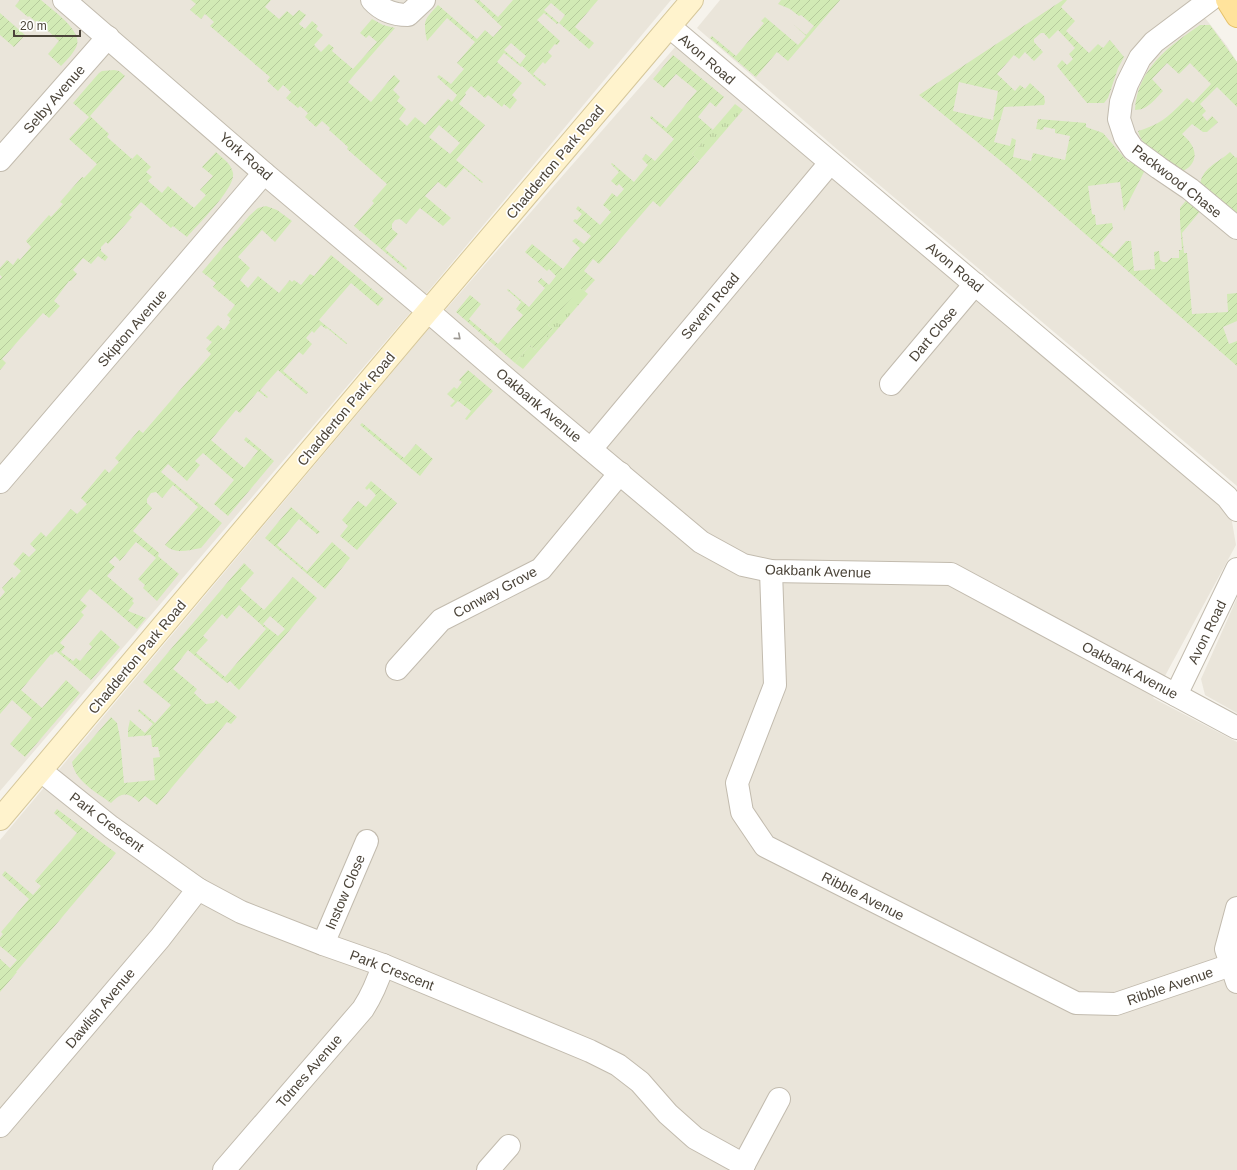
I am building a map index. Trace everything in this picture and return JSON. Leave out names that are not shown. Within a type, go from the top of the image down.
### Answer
[{"type":"main road","points":[[1227,0],[1237,16]]},
{"type":"street","name":"York Road","points":[[64,0],[264,173],[428,311]]},
{"type":"street","points":[[372,0],[378,6],[410,23],[424,0]]},
{"type":"street","name":"Chadderton Park Road","points":[[0,819],[692,0]]},
{"type":"street","name":"Packwood Chase","points":[[1210,0],[1154,42],[1140,58],[1127,84],[1121,102],[1119,119],[1125,137],[1133,149],[1190,189],[1237,228]]},
{"type":"street","name":"Avon Road","points":[[670,27],[1227,496],[1237,510]]},
{"type":"street","name":"Selby Avenue","points":[[0,160],[108,37]]},
{"type":"street","name":"Severn Road","points":[[591,449],[830,162]]},
{"type":"street","name":"Skipton Avenue","points":[[0,482],[264,173]]},
{"type":"street","name":"Dart Close","points":[[892,384],[975,284]]},
{"type":"street","name":"Oakbank Avenue","points":[[428,311],[701,542],[743,565],[771,571],[951,574],[1237,728]]},
{"type":"street","name":"Conway Grove","points":[[397,669],[441,620],[541,569],[620,473]]},
{"type":"street","name":"Avon Road","points":[[1176,695],[1237,568]]},
{"type":"street","name":"Ribble Avenue","points":[[771,571],[775,684],[737,783],[742,812],[765,846],[1076,1003],[1116,1004],[1234,973]]},
{"type":"street","name":"Park Crescent","points":[[41,771],[111,827],[198,889],[241,912],[323,944],[383,965],[590,1051],[618,1065],[640,1082],[668,1114],[695,1138],[743,1167],[779,1099]]},
{"type":"street","name":"Instow Close","points":[[323,944],[367,841]]},
{"type":"street","name":"Dawlish Avenue","points":[[0,1126],[160,938],[198,889]]},
{"type":"street","points":[[1234,973],[1226,949],[1237,908]]},
{"type":"street","name":"Totnes Avenue","points":[[224,1170],[363,1009],[372,996],[383,965]]},
{"type":"street","points":[[493,1168],[509,1146]]},
{"type":"shaded area","points":[[0,0],[671,0],[416,306],[0,791]]},
{"type":"shaded area","points":[[720,0],[1191,0],[1227,46],[1237,62],[1237,486],[839,151],[697,28]]},
{"type":"shaded area","points":[[676,46],[1230,510],[1236,545],[1153,698],[1237,742],[1237,1170],[0,1170],[0,840],[426,332]]},
{"type":"shaded area","points":[[1237,598],[1237,713],[1205,695],[1201,679]]},
{"type":"green space","points":[[20,0],[41,0],[65,20],[75,33],[77,39],[76,48],[61,66],[48,54],[59,41],[37,21],[36,22],[29,16],[28,17],[15,6]]},
{"type":"green space","points":[[191,0],[271,0],[265,7],[279,19],[287,11],[293,16],[299,10],[306,15],[299,24],[305,29],[312,21],[318,26],[316,29],[323,35],[314,45],[321,52],[329,44],[334,48],[332,51],[353,69],[377,42],[369,35],[366,38],[360,33],[372,19],[383,25],[395,28],[348,82],[371,102],[394,75],[400,81],[393,90],[400,97],[397,101],[406,109],[399,119],[407,126],[415,117],[425,125],[448,99],[452,102],[457,95],[437,77],[439,75],[451,84],[464,69],[457,63],[475,42],[447,18],[427,41],[425,24],[427,17],[438,5],[477,39],[485,30],[493,37],[502,27],[474,0],[479,0],[498,17],[513,0],[598,0],[575,27],[594,43],[589,49],[559,23],[557,24],[544,13],[537,20],[560,41],[548,52],[552,56],[545,64],[543,62],[533,74],[546,84],[544,86],[522,66],[521,67],[504,53],[497,62],[522,83],[512,95],[517,100],[510,109],[504,104],[502,107],[488,95],[485,98],[471,86],[465,93],[466,94],[459,104],[485,125],[456,160],[483,182],[482,183],[464,168],[446,188],[438,182],[425,196],[451,218],[443,226],[420,208],[406,224],[400,219],[395,220],[392,224],[392,229],[398,234],[385,249],[407,268],[406,270],[354,226],[374,203],[372,201],[387,184],[347,149],[348,147],[329,130],[330,128],[322,121],[316,127],[305,117],[308,113],[300,106],[298,108],[286,98],[291,92],[283,85],[278,91],[267,81],[270,77],[210,26],[214,22],[205,14],[201,19],[190,10],[196,4]],"holes":[[[551,3],[565,15],[559,23],[544,10]],[[511,43],[526,56],[520,64],[504,50]],[[439,125],[460,143],[450,154],[429,137]]]},
{"type":"green space","points":[[781,0],[840,0],[788,61],[777,52],[756,77],[710,38],[712,36],[736,56],[764,23],[761,21],[765,17],[798,45],[806,36],[793,24],[806,35],[814,26],[801,15],[799,16],[790,9],[778,4]]},
{"type":"green space","points":[[1063,0],[1067,0],[1061,7],[1075,21],[1066,31],[1089,53],[1098,44],[1103,48],[1110,40],[1124,57],[1118,68],[1108,98],[1104,103],[1087,103],[1057,66],[1062,60],[1067,65],[1073,59],[1069,54],[1075,48],[1058,30],[1049,39],[1044,33],[1041,33],[1034,39],[1034,42],[1043,52],[1034,61],[1025,52],[1019,59],[1014,55],[997,74],[1015,91],[1020,85],[1025,89],[1030,83],[1044,96],[1044,105],[1004,107],[994,142],[1010,146],[1012,138],[1016,140],[1013,157],[1031,161],[1033,153],[1065,160],[1070,136],[1055,133],[1055,129],[1044,127],[1043,130],[1036,129],[1038,119],[1086,123],[1086,127],[1103,133],[1128,162],[1135,162],[1145,170],[1124,211],[1120,182],[1088,186],[1092,214],[1095,215],[1096,225],[1112,223],[1113,229],[1100,244],[1114,255],[1126,241],[1131,241],[1134,271],[1155,269],[1154,252],[1159,251],[1160,260],[1163,262],[1167,262],[1171,258],[1179,258],[1179,250],[1182,250],[1180,208],[1188,198],[1202,209],[1182,233],[1184,253],[1187,253],[1192,314],[1228,312],[1227,294],[1237,293],[1237,321],[1223,327],[1229,344],[1237,341],[1237,366],[1007,166],[919,95]],"holes":[[[959,82],[998,91],[993,120],[953,111]]]},
{"type":"green space","points":[[0,13],[25,35],[14,47],[0,35]]},
{"type":"green space","points":[[1200,25],[1210,25],[1237,62],[1237,107],[1217,87],[1200,104],[1206,111],[1202,115],[1207,121],[1212,116],[1218,122],[1207,132],[1203,132],[1192,124],[1182,134],[1191,144],[1194,157],[1191,165],[1180,172],[1161,159],[1150,149],[1141,138],[1138,131],[1160,122],[1187,98],[1193,103],[1211,84],[1190,63],[1179,74],[1167,63],[1152,79],[1163,91],[1154,101],[1140,110],[1135,110],[1137,95],[1148,71],[1166,50]]},
{"type":"green space","points":[[673,55],[724,97],[716,107],[710,102],[698,117],[713,130],[692,154],[699,161],[660,207],[653,201],[599,264],[593,259],[584,271],[595,280],[585,291],[580,288],[548,325],[553,329],[535,350],[530,345],[515,363],[456,312],[470,295],[481,304],[469,319],[498,344],[523,315],[516,309],[521,302],[507,290],[508,289],[529,307],[545,288],[538,282],[541,278],[549,285],[556,276],[549,269],[547,271],[525,252],[532,244],[563,269],[580,248],[572,241],[576,238],[584,244],[591,236],[573,221],[575,219],[577,220],[582,214],[576,209],[578,206],[600,225],[611,212],[603,205],[612,193],[617,197],[624,189],[619,184],[617,186],[611,181],[619,172],[611,164],[612,163],[634,182],[648,165],[642,159],[646,154],[655,161],[674,139],[650,118],[651,116],[666,128],[697,91],[676,74],[664,88],[653,79]]},
{"type":"green space","points":[[102,71],[119,71],[125,76],[90,116],[109,134],[107,137],[132,159],[137,154],[151,167],[146,172],[152,177],[148,181],[162,193],[168,186],[194,208],[206,195],[200,190],[213,176],[202,167],[216,152],[232,169],[232,180],[222,197],[187,237],[173,226],[171,228],[141,202],[129,215],[132,217],[108,244],[106,242],[101,247],[101,251],[108,257],[105,261],[98,256],[91,264],[83,258],[73,270],[77,274],[71,281],[69,281],[54,301],[60,306],[49,318],[43,313],[2,359],[6,363],[0,370],[0,279],[2,277],[0,275],[0,268],[7,260],[13,265],[18,258],[20,260],[31,247],[26,241],[49,215],[51,217],[63,204],[60,202],[82,177],[84,178],[97,164],[69,139],[89,117],[73,103],[99,73]]},
{"type":"green space","points":[[735,104],[743,110],[699,161],[692,154]]},
{"type":"green space","points":[[1230,152],[1236,158],[1237,157],[1237,217],[1200,186],[1203,175],[1207,170]]},
{"type":"green space","points":[[266,206],[277,210],[292,221],[275,242],[262,230],[238,257],[250,268],[240,280],[248,288],[258,276],[279,293],[290,280],[292,282],[294,280],[301,285],[310,274],[314,276],[331,255],[384,299],[378,306],[351,283],[319,320],[347,343],[346,344],[327,328],[326,329],[321,325],[314,333],[312,331],[306,338],[312,344],[303,355],[299,352],[283,371],[308,392],[306,394],[278,370],[260,390],[268,397],[267,398],[258,391],[240,413],[236,410],[211,440],[244,468],[258,451],[244,440],[246,437],[274,461],[228,516],[214,504],[234,480],[203,453],[195,461],[200,465],[187,481],[168,464],[161,472],[222,523],[201,548],[182,551],[173,550],[165,545],[198,507],[173,485],[162,498],[156,492],[151,493],[147,499],[147,503],[152,508],[133,531],[159,553],[158,556],[179,574],[157,601],[143,588],[145,585],[138,579],[156,558],[136,542],[120,561],[115,556],[109,562],[115,567],[107,576],[134,599],[132,601],[134,603],[128,611],[146,618],[137,629],[90,589],[80,600],[87,606],[81,612],[84,615],[60,643],[65,647],[61,652],[73,661],[76,658],[80,661],[92,647],[89,644],[101,630],[120,647],[91,680],[56,651],[52,655],[51,654],[21,690],[42,708],[66,680],[80,693],[25,757],[10,744],[32,718],[12,700],[0,714],[0,598],[5,592],[2,588],[12,577],[14,579],[21,571],[13,564],[23,552],[29,557],[36,550],[30,544],[41,532],[46,537],[71,509],[77,514],[87,504],[81,498],[105,469],[109,473],[119,462],[115,458],[139,430],[143,433],[211,354],[206,349],[212,342],[206,338],[218,325],[224,330],[231,319],[227,315],[235,305],[213,287],[216,283],[202,272],[249,216],[258,208]]},
{"type":"green space","points":[[580,287],[588,294],[523,369],[515,363],[530,345],[535,350],[553,329],[548,325]]},
{"type":"green space","points":[[468,370],[493,391],[467,420],[465,419],[471,411],[458,401],[452,407],[450,406],[455,401],[447,394],[454,387],[457,389],[462,382],[459,380]]},
{"type":"green space","points":[[362,423],[404,458],[416,444],[433,459],[420,476],[360,425]]},
{"type":"green space","points":[[371,481],[397,503],[357,550],[340,536],[348,526],[342,520],[358,501],[366,507],[376,495],[369,488],[367,490],[365,488]]},
{"type":"green space","points":[[291,507],[320,532],[317,534],[299,519],[277,545],[307,571],[332,542],[350,558],[325,589],[265,538]]},
{"type":"green space","points":[[244,563],[254,573],[240,589],[264,610],[293,577],[317,598],[239,690],[230,681],[227,683],[188,650],[173,669],[197,689],[194,693],[206,704],[214,703],[216,700],[237,717],[231,724],[227,722],[157,805],[145,796],[139,802],[128,795],[122,795],[111,803],[87,786],[77,775],[72,762],[111,717],[117,723],[120,738],[124,783],[155,780],[153,758],[160,757],[158,747],[152,747],[151,735],[128,737],[128,729],[130,720],[145,733],[153,724],[138,711],[139,709],[155,723],[171,705],[143,682]],"holes":[[[239,605],[266,629],[225,677],[196,653],[208,640],[203,636],[222,614],[227,619]],[[270,616],[285,629],[278,636],[263,624]]]},
{"type":"green space","points":[[57,809],[116,853],[0,992],[0,959],[10,968],[17,960],[0,946],[0,938],[3,934],[1,932],[29,899],[2,875],[5,871],[33,895],[41,886],[35,881],[77,833],[54,813]]}]
